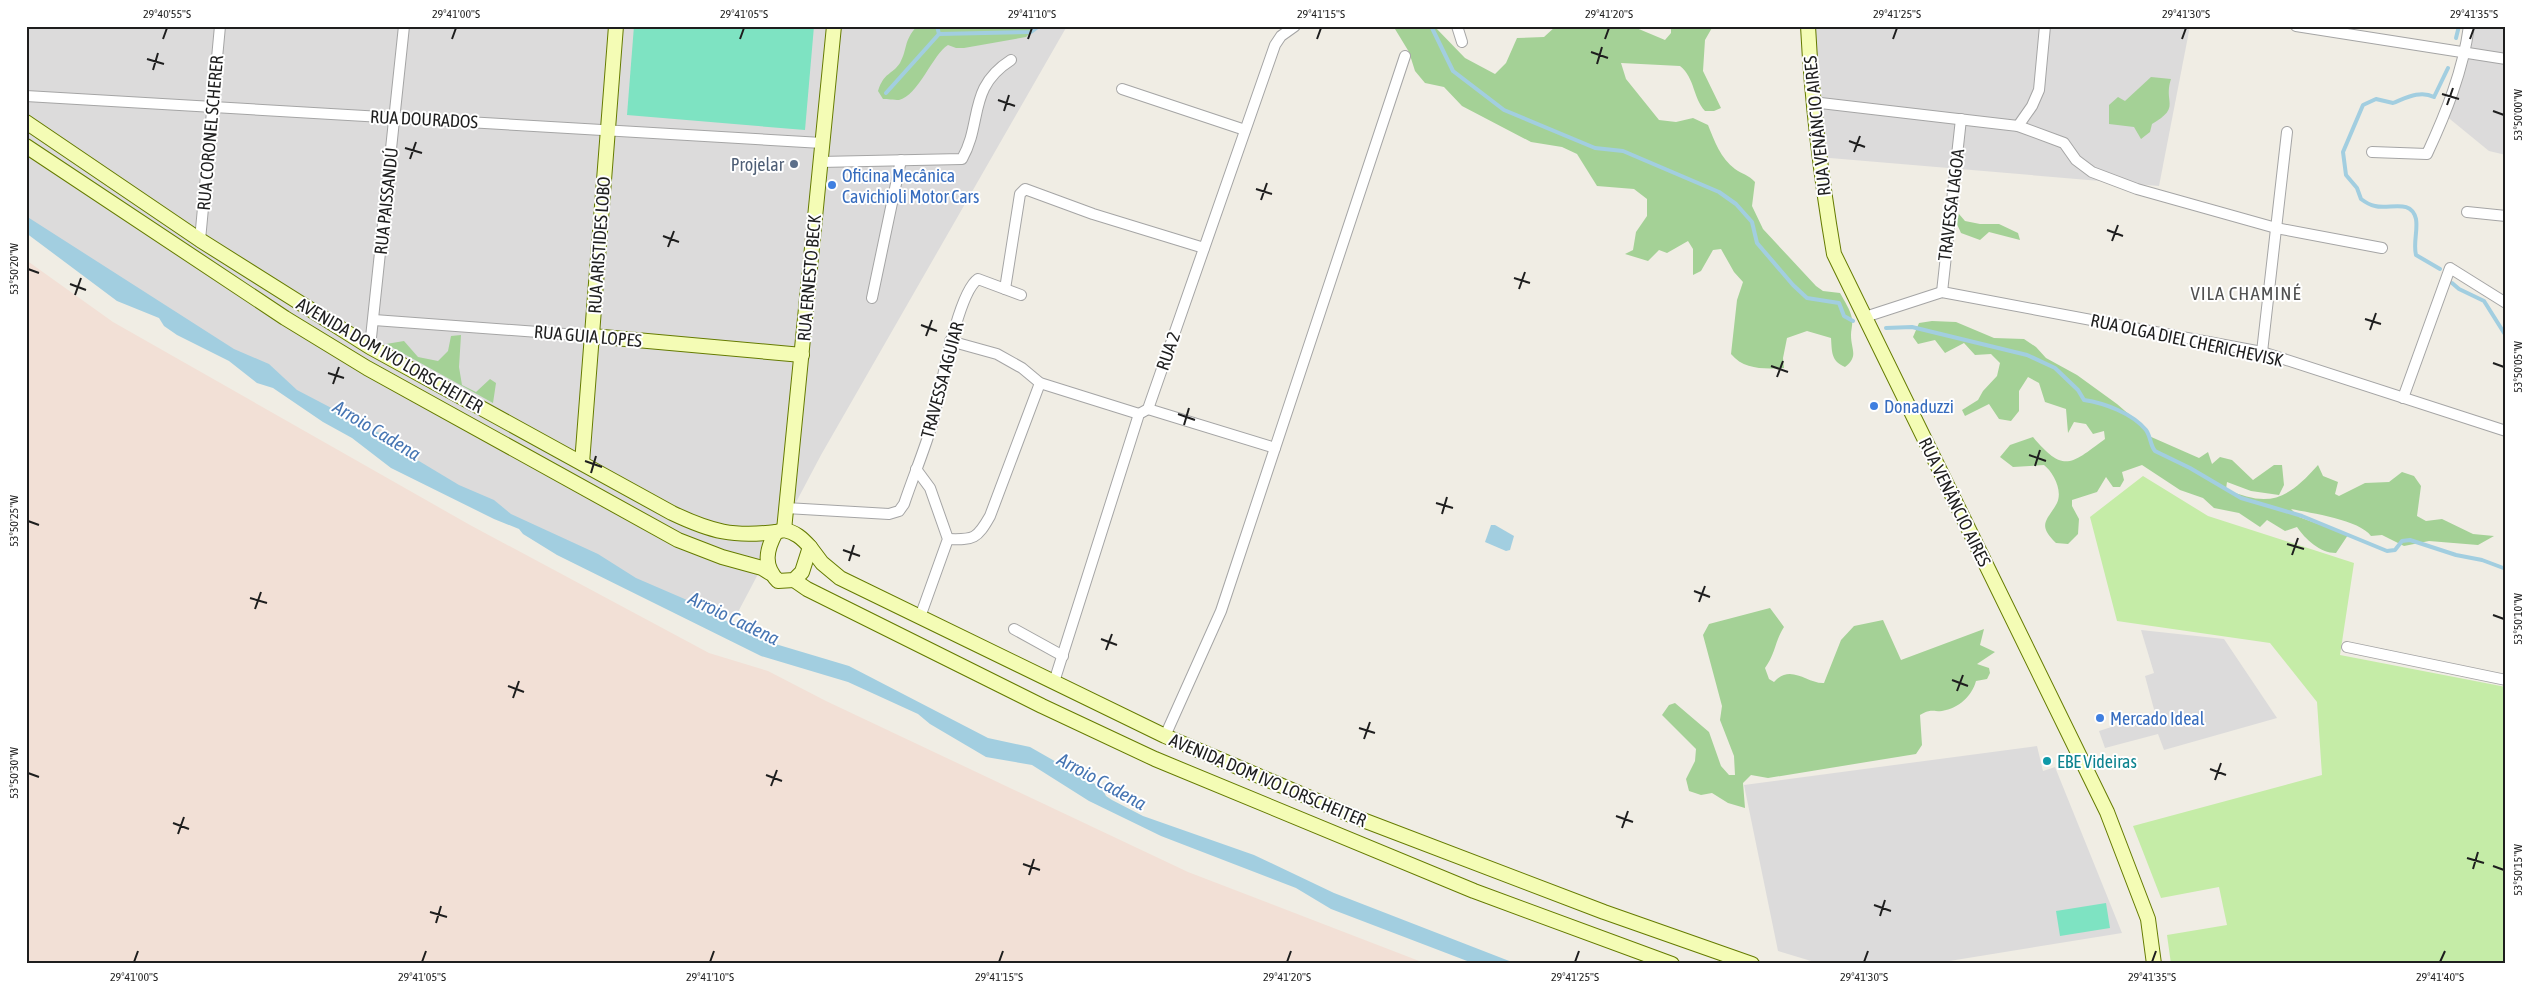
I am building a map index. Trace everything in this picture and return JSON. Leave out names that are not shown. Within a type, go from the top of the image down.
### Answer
[{"type":"main road","name":"RUA ARISTIDES LOBO","points":[[582,463],[616,26]]},
{"type":"main road","name":"RUA ERNESTO BECK","points":[[780,531],[786,508],[834,26]]},
{"type":"main road","name":"RUA VENÂNCIO AIRES","points":[[1808,26],[1812,102],[1818,157],[1834,254],[2107,812],[2148,919],[2154,964]]},
{"type":"main road","name":"AVENIDA DOM IVO LORSCHEITER","points":[[26,122],[200,240],[370,347],[700,526],[720,532],[739,534],[792,531],[803,539],[832,573],[1166,736],[1355,817],[1604,912],[1752,964]]},
{"type":"main road","name":"AVENIDA DOM IVO LORSCHEITER","points":[[26,146],[191,257],[367,368],[678,540],[722,557],[762,568],[778,581],[794,580],[807,589],[912,642],[1155,759],[1474,891],[1672,964]]},
{"type":"main road","name":"RUA GUIA LOPES","points":[[592,336],[802,355]]},
{"type":"main road","points":[[770,573],[767,560],[770,544],[780,531]]},
{"type":"main road","points":[[794,580],[802,572],[810,547]]},
{"type":"street","name":"RUA CORONEL SCHERER","points":[[200,240],[220,26]]},
{"type":"street","name":"RUA PAISSANDÚ","points":[[370,347],[404,26]]},
{"type":"street","name":"RUA 2","points":[[1054,682],[1144,412],[1275,45],[1281,36],[1296,26]]},
{"type":"street","points":[[1457,26],[1462,42]]},
{"type":"street","points":[[2018,126],[2032,106],[2039,90],[2045,26]]},
{"type":"street","points":[[2296,26],[2351,31],[2465,54],[2506,59]]},
{"type":"street","points":[[2372,152],[2427,154],[2445,115],[2465,54],[2469,26]]},
{"type":"street","points":[[1166,736],[1220,611],[1405,56]]},
{"type":"street","points":[[820,162],[962,159],[971,138],[976,106],[985,86],[996,71],[1011,60]]},
{"type":"street","points":[[1122,89],[1245,130]]},
{"type":"street","name":"RUA DOURADOS","points":[[26,96],[822,143]]},
{"type":"street","points":[[1812,102],[2018,126],[2064,143],[2076,160],[2092,172],[2137,189],[2276,228],[2382,248]]},
{"type":"street","name":"TRAVESSA LAGOA","points":[[1942,292],[1961,119]]},
{"type":"street","points":[[2262,352],[2288,132]]},
{"type":"street","points":[[872,298],[901,160]]},
{"type":"street","points":[[1005,289],[1020,194],[1025,189],[1093,214],[1204,248]]},
{"type":"street","points":[[2467,212],[2506,216]]},
{"type":"street","points":[[2403,398],[2450,268],[2506,303]]},
{"type":"street","name":"TRAVESSA AGUIAR","points":[[786,508],[888,514],[898,511],[904,504],[933,421],[950,341],[975,281],[978,279],[1021,295]]},
{"type":"street","name":"RUA OLGA DIEL CHERICHEVISK","points":[[1865,317],[1942,292],[2262,352],[2506,431]]},
{"type":"street","name":"RUA GUIA LOPES","points":[[374,320],[592,336]]},
{"type":"street","points":[[950,341],[997,354],[1022,368],[1040,383],[1275,448]]},
{"type":"street","points":[[948,539],[971,540],[981,532],[990,516],[1040,383]]},
{"type":"street","points":[[916,469],[930,488],[948,539],[920,617]]},
{"type":"street","points":[[1014,629],[1063,656]]},
{"type":"street","points":[[2347,647],[2506,680]]},
{"type":"shaded area","points":[[26,26],[1067,26],[821,455],[728,631],[485,508],[26,227]]},
{"type":"shaded area","points":[[1808,26],[2190,26],[2159,186],[1818,157]]},
{"type":"shaded area","points":[[2469,26],[2506,26],[2506,155],[2489,151],[2445,115]]},
{"type":"shaded area","points":[[26,260],[113,322],[470,525],[709,653],[768,671],[826,701],[1188,872],[1427,964],[26,964]]},
{"type":"shaded area","points":[[2141,630],[2224,639],[2277,718],[2164,750],[2158,734],[2105,748],[2099,731],[2155,713],[2145,676],[2154,673]]},
{"type":"shaded area","points":[[2037,746],[2043,771],[2055,767],[2122,933],[1931,964],[1821,964],[1778,951],[1744,785]]},
{"type":"green space","points":[[634,26],[814,26],[805,130],[627,115]]},
{"type":"green space","points":[[917,26],[948,26],[950,29],[1043,26],[1026,37],[964,48],[948,45],[942,50],[913,91],[906,97],[899,100],[883,99],[878,91],[880,85],[885,77],[900,63],[910,36]]},
{"type":"green space","points":[[1386,26],[1434,26],[1465,58],[1495,74],[1506,63],[1517,38],[1544,37],[1556,26],[1606,26],[1617,29],[1634,27],[1665,40],[1671,33],[1671,26],[1713,26],[1705,40],[1703,71],[1721,108],[1714,111],[1705,111],[1698,100],[1689,76],[1680,66],[1621,63],[1626,79],[1659,120],[1676,122],[1693,118],[1708,125],[1718,149],[1730,165],[1755,182],[1752,206],[1763,229],[1816,286],[1823,291],[1840,293],[1852,321],[1852,359],[1845,367],[1840,365],[1832,352],[1831,338],[1807,331],[1787,338],[1783,358],[1784,368],[1748,366],[1736,359],[1731,354],[1737,300],[1743,282],[1734,272],[1721,249],[1713,250],[1701,271],[1693,275],[1693,249],[1688,241],[1667,253],[1659,250],[1648,261],[1625,254],[1633,250],[1636,232],[1647,216],[1647,199],[1634,189],[1597,186],[1577,154],[1562,147],[1531,142],[1462,106],[1444,87],[1425,83],[1415,71],[1409,52],[1395,29]]},
{"type":"green space","points":[[2151,77],[2171,79],[2169,109],[2152,124],[2150,132],[2141,139],[2134,127],[2109,124],[2109,105],[2118,97],[2125,101]]},
{"type":"green space","points":[[1959,214],[1965,221],[1980,224],[1999,224],[2018,233],[2020,240],[1989,232],[1980,240],[1961,233],[1956,222]]},
{"type":"green space","points":[[1932,321],[1956,322],[1994,338],[2024,339],[2036,347],[2046,358],[2077,375],[2117,404],[2139,423],[2149,436],[2199,458],[2208,452],[2212,464],[2220,457],[2232,460],[2253,480],[2274,465],[2282,465],[2284,485],[2279,495],[2251,491],[2227,482],[2226,489],[2241,495],[2266,499],[2287,493],[2307,477],[2318,465],[2323,476],[2338,482],[2335,494],[2339,496],[2365,483],[2389,482],[2402,472],[2414,476],[2421,486],[2417,516],[2426,521],[2442,519],[2473,534],[2494,536],[2478,545],[2429,541],[2404,546],[2382,535],[2371,536],[2365,530],[2346,521],[2291,509],[2299,517],[2348,535],[2336,553],[2324,551],[2304,536],[2297,527],[2285,531],[2267,520],[2260,527],[2239,513],[2214,508],[2203,498],[2180,490],[2142,465],[2122,472],[2124,480],[2120,487],[2113,487],[2106,477],[2097,492],[2072,500],[2072,506],[2079,519],[2078,534],[2068,544],[2056,543],[2046,531],[2045,526],[2047,518],[2059,498],[2058,487],[2051,472],[2044,465],[2013,467],[2000,457],[2010,445],[2033,437],[2053,456],[2060,460],[2068,461],[2084,454],[2105,439],[2104,431],[2093,434],[2086,424],[2074,422],[2068,433],[2066,409],[2045,402],[2039,383],[2028,377],[2019,391],[2019,411],[2011,421],[1999,419],[1989,404],[1965,416],[1962,410],[1978,400],[1983,391],[1997,376],[2000,363],[1991,354],[1975,355],[1964,343],[1945,353],[1935,340],[1918,344],[1913,337],[1919,323]]},
{"type":"green space","points":[[461,335],[459,367],[462,385],[476,392],[490,379],[496,383],[493,403],[386,344],[404,341],[418,357],[438,361],[448,351],[451,336]]},
{"type":"green space","points":[[2143,476],[2208,516],[2354,563],[2340,655],[2506,687],[2506,964],[2171,964],[2167,935],[2227,925],[2219,887],[2161,898],[2133,826],[2322,775],[2317,702],[2270,643],[2117,621],[2090,517]]},
{"type":"green space","points":[[1770,608],[1784,627],[1765,668],[1769,679],[1774,682],[1787,674],[1793,674],[1824,683],[1841,640],[1854,626],[1883,620],[1901,660],[1984,629],[1980,645],[1995,652],[1977,664],[1989,668],[1990,673],[1987,679],[1976,681],[1968,696],[1954,707],[1942,711],[1930,711],[1920,715],[1922,745],[1916,754],[1768,778],[1751,775],[1743,783],[1745,808],[1728,803],[1712,793],[1701,795],[1689,791],[1686,779],[1695,761],[1696,749],[1662,715],[1669,705],[1675,703],[1709,732],[1721,766],[1729,775],[1735,775],[1734,756],[1720,720],[1722,706],[1703,635],[1709,624]]},
{"type":"green space","points":[[2106,903],[2110,928],[2060,936],[2056,911]]},
{"type":"water","name":"Arroio Cadena","points":[[26,216],[234,349],[269,364],[297,390],[385,436],[399,449],[459,485],[494,500],[511,514],[598,554],[636,578],[687,600],[762,640],[849,666],[988,738],[1030,747],[1102,788],[1106,796],[1143,816],[1254,855],[1334,893],[1517,964],[1475,964],[1331,909],[1296,888],[1161,836],[1089,801],[1032,765],[986,757],[930,724],[918,714],[848,682],[761,656],[557,555],[523,534],[519,529],[494,519],[391,468],[352,438],[323,422],[273,388],[257,383],[229,361],[177,335],[164,326],[159,318],[117,301],[26,233]]},
{"type":"water","points":[[1491,525],[1495,525],[1514,536],[1510,550],[1506,551],[1485,542]]},
{"type":"waterway","points":[[937,26],[939,34]]},
{"type":"waterway","points":[[886,93],[939,34],[1031,32],[1039,26]]},
{"type":"waterway","points":[[1431,26],[1453,71],[1504,110],[1595,148],[1623,151],[1719,192],[1736,204],[1752,222],[1757,243],[1793,285],[1807,298],[1839,303],[1844,316],[1853,321]]},
{"type":"waterway","points":[[2456,38],[2459,26]]},
{"type":"waterway","points":[[2440,269],[2416,255],[2416,219],[2409,209],[2399,206],[2375,206],[2361,199],[2357,188],[2346,175],[2343,152],[2363,105],[2376,99],[2393,103],[2408,97],[2424,94],[2434,97],[2448,68]]},
{"type":"waterway","points":[[2452,283],[2459,289],[2484,301],[2506,336]]},
{"type":"waterway","points":[[1886,328],[1912,327],[2027,355],[2055,368],[2078,390],[2084,400],[2117,410],[2140,424],[2148,433],[2155,451],[2190,468],[2241,498],[2302,516],[2387,551],[2395,550],[2402,541],[2410,540],[2456,555],[2482,560],[2506,569]]},
{"type":"place","name":"Projelar","points":[[794,164]]},
{"type":"place","name":"Oficina Mecânica Cavichioli Motor Cars","points":[[832,185]]},
{"type":"place","name":"Donaduzzi","points":[[1874,406]]},
{"type":"place","name":"Mercado Ideal","points":[[2100,718]]},
{"type":"place","name":"EBE Videiras","points":[[2047,761]]},
{"type":"district","name":"VILA CHAMINÉ","points":[[2246,293]]}]
